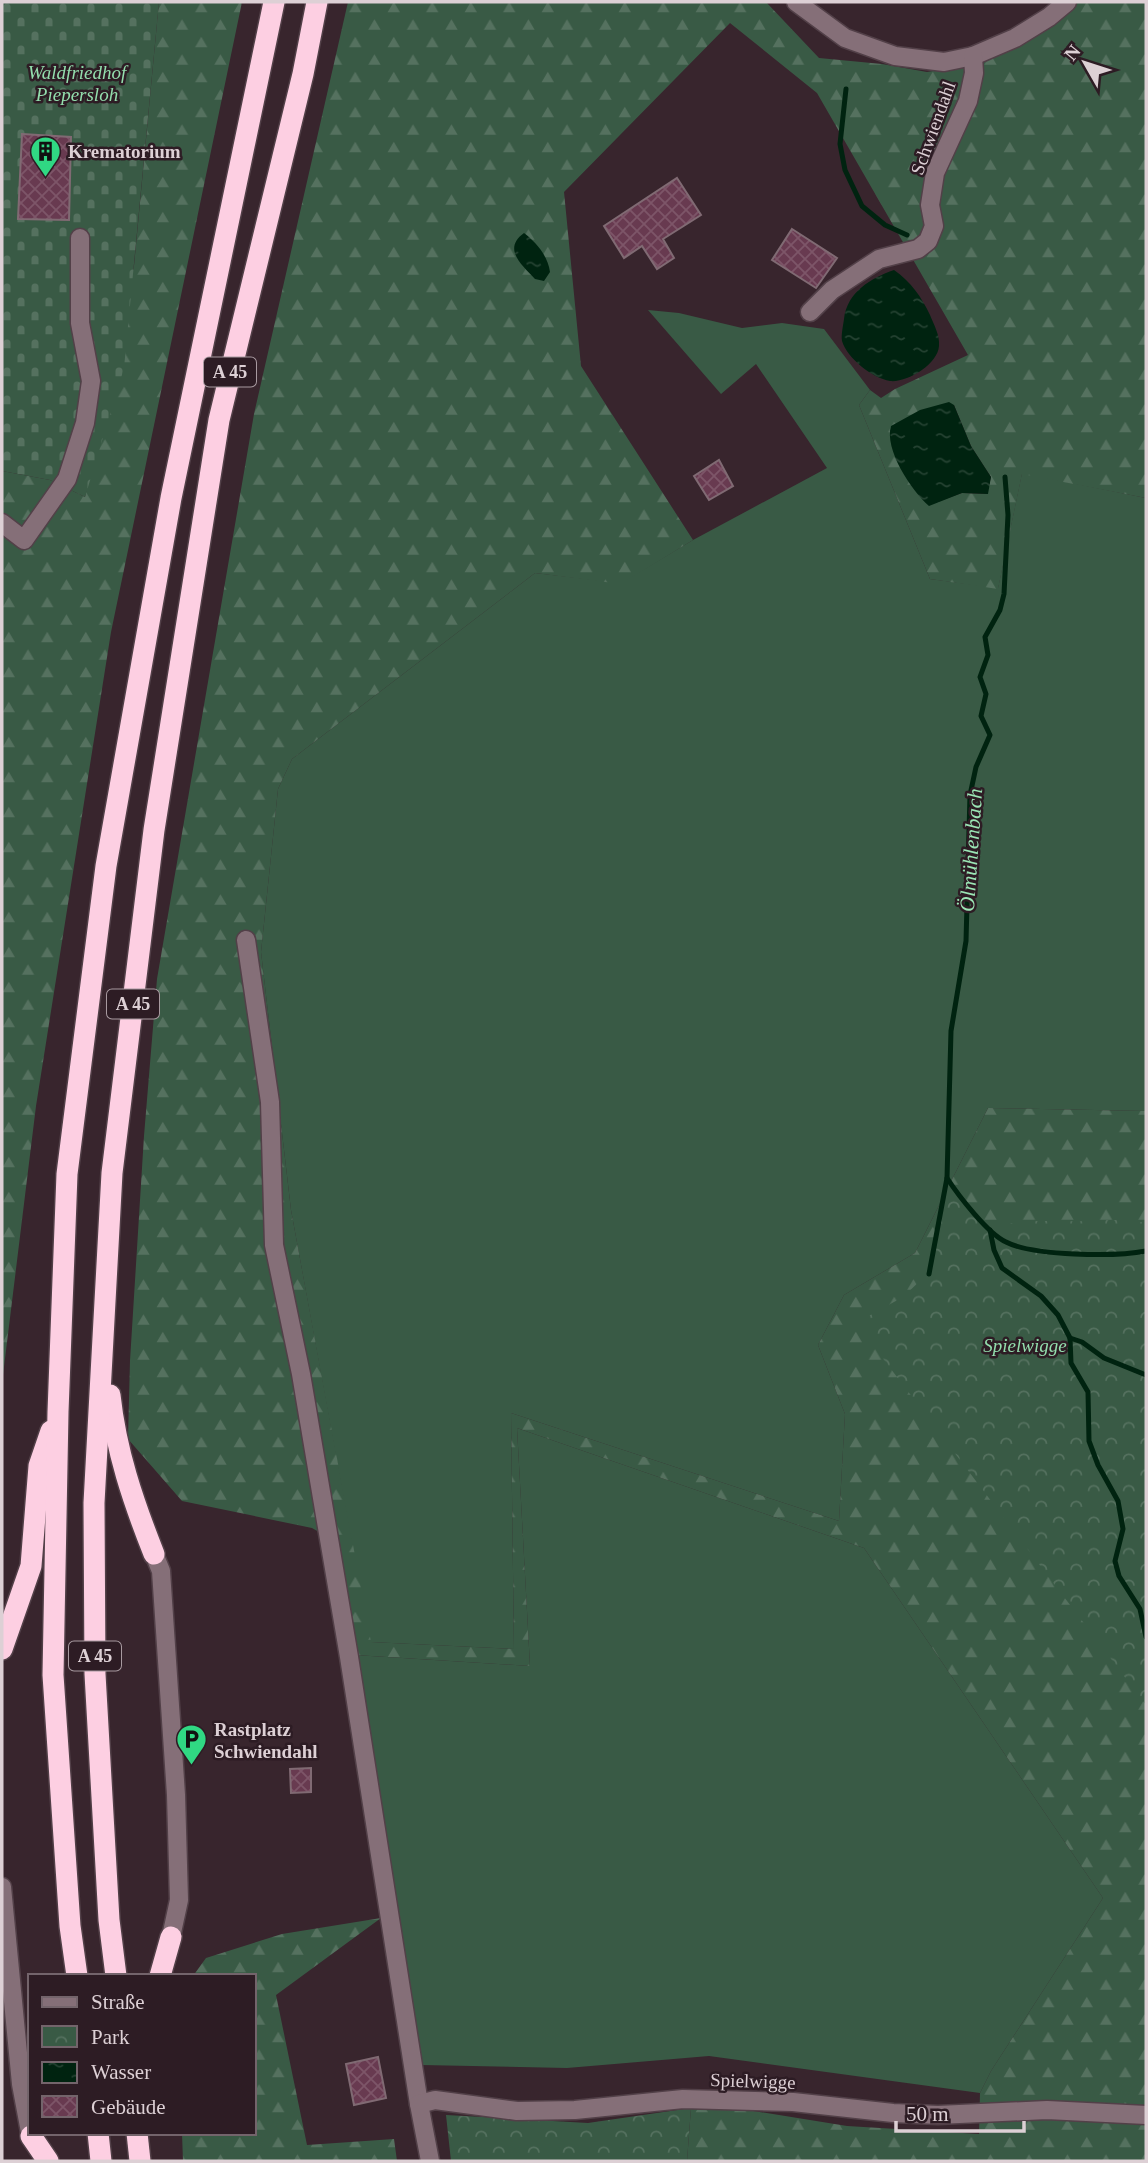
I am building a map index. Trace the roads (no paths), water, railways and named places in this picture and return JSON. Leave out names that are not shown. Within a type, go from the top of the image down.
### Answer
[{"type":"highway","name":"A 45","points":[[77,1974],[70,1926],[53,1675],[58,1412],[67,1174],[106,866],[171,498],[274,2]]},
{"type":"highway","name":"A 45","points":[[116,1974],[109,1920],[95,1674],[94,1503],[112,1172],[154,831],[219,420],[303,74],[317,2]]},
{"type":"highway","points":[[103,1335],[113,1426],[131,1497],[154,1554]]},
{"type":"highway","points":[[2,1649],[31,1566],[39,1466],[58,1412]]},
{"type":"highway","points":[[161,1974],[171,1937]]},
{"type":"highway","points":[[31,2135],[48,2161]]},
{"type":"highway","points":[[98,2135],[101,2161]]},
{"type":"highway","points":[[137,2135],[141,2161]]},
{"type":"highway","points":[[148,2161],[149,2135]]},
{"type":"street","name":"Schwiendahl","points":[[796,2],[845,38],[895,56],[944,62],[973,56],[1015,38],[1067,2]]},
{"type":"street","name":"Schwiendahl","points":[[810,312],[832,290],[879,259],[918,249],[928,241],[933,226],[930,205],[935,173],[968,101],[974,73],[973,56]]},
{"type":"street","points":[[2,523],[24,540],[67,479],[85,423],[91,381],[80,323],[80,238]]},
{"type":"street","points":[[246,940],[270,1102],[274,1245],[301,1374],[430,2161]]},
{"type":"street","points":[[154,1554],[161,1571],[176,1795],[179,1900],[171,1937]]},
{"type":"street","points":[[2,1886],[20,2084],[28,2124]]},
{"type":"street","name":"Spielwigge","points":[[419,2104],[435,2100],[517,2111],[575,2110],[683,2099],[793,2102],[938,2115],[1047,2110],[1146,2115]]},
{"type":"water","points":[[524,233],[537,245],[547,260],[550,272],[544,281],[535,279],[516,257],[515,245]]},
{"type":"water","points":[[894,270],[923,302],[939,338],[939,346],[928,366],[913,376],[890,381],[861,366],[849,354],[842,336],[846,309],[855,294],[877,277]]},
{"type":"water","points":[[949,402],[954,405],[971,446],[991,477],[988,494],[962,493],[929,506],[914,490],[895,457],[891,446],[891,426],[920,410]]},
{"type":"waterway","name":"Ölmühlenbach","points":[[846,89],[840,144],[845,170],[862,206],[885,225],[907,235]]},
{"type":"waterway","name":"Ölmühlenbach","points":[[1005,477],[1008,515],[1004,594],[1000,610],[985,637],[988,655],[980,677],[986,694],[981,716],[990,735],[976,767],[970,795],[966,941],[951,1031],[947,1178],[982,1223],[999,1238],[1018,1247],[1075,1254],[1146,1251]]},
{"type":"waterway","points":[[929,1274],[947,1178]]},
{"type":"waterway","points":[[990,1230],[994,1250],[1002,1268],[1041,1296],[1058,1315],[1070,1338],[1071,1363],[1088,1392],[1089,1441],[1098,1465],[1118,1501],[1123,1529],[1115,1561],[1119,1576],[1140,1609],[1146,1637]]},
{"type":"waterway","points":[[1070,1338],[1082,1342],[1104,1358],[1146,1375]]},
{"type":"place","name":"Krematorium","points":[[45,178]]},
{"type":"place","name":"Rastplatz Schwiendahl","points":[[191,1767]]},
{"type":"park label","name":"Waldfriedhof Piepersloh","points":[[77,83]]}]
